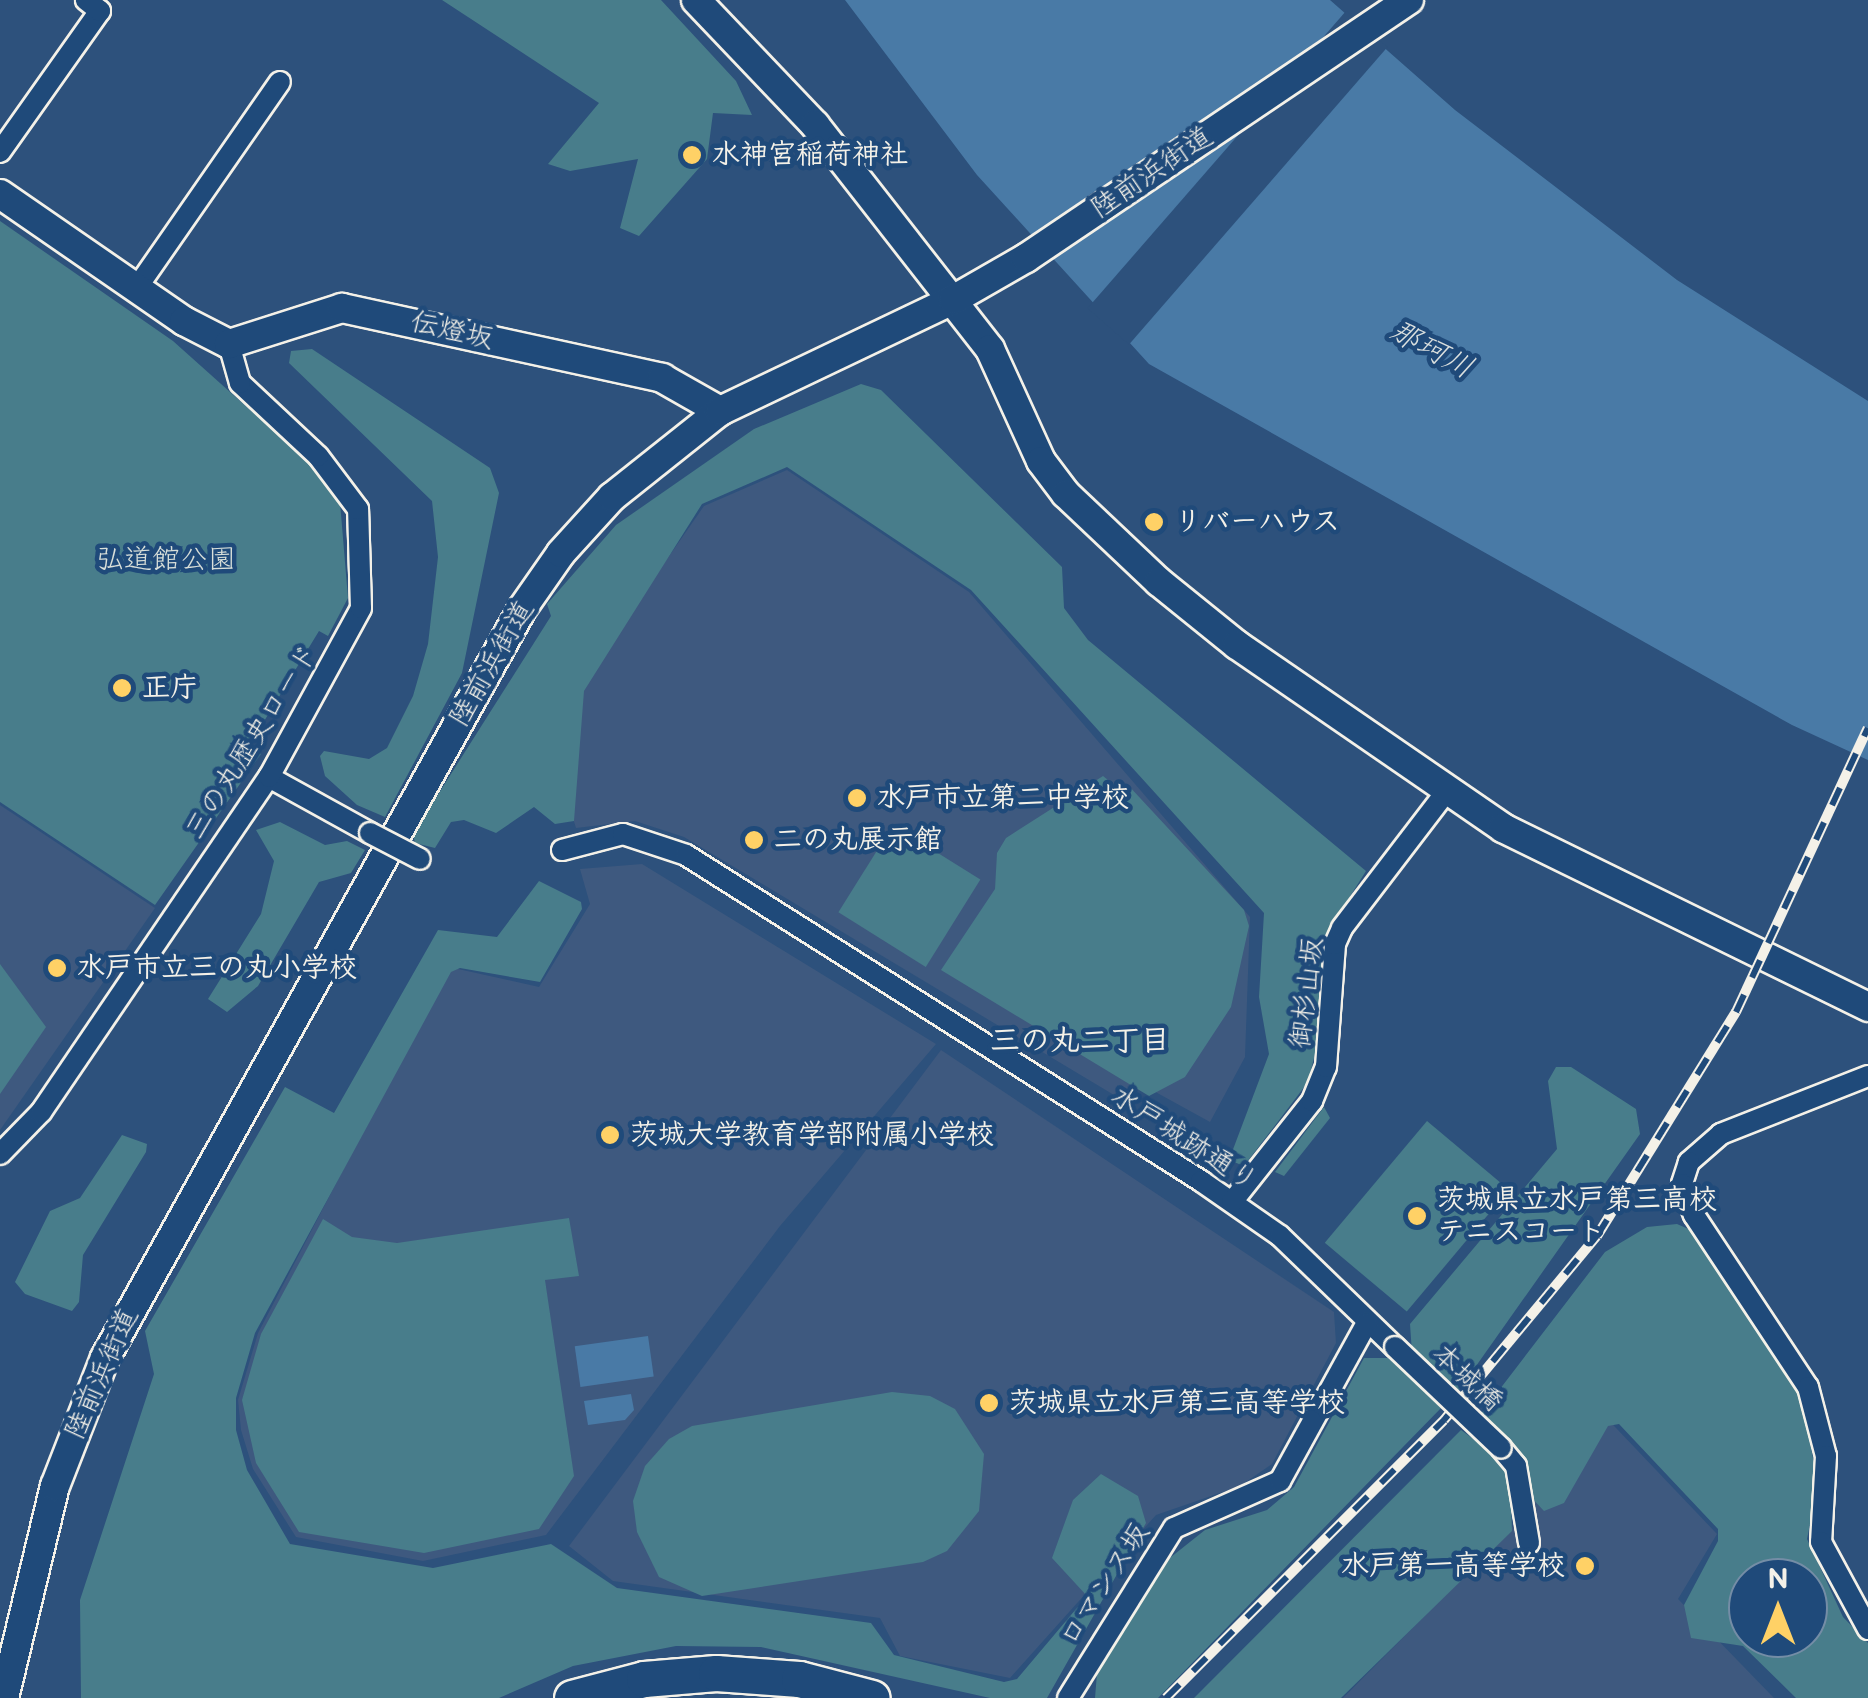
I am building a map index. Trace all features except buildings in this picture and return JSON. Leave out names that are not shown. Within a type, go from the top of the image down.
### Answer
[{"type":"highway","points":[[572,1698],[644,1679],[716,1673],[799,1680],[872,1698]]},
{"type":"street","points":[[0,152],[100,11],[86,0]]},
{"type":"street","points":[[696,0],[815,126],[953,300],[990,349],[1042,462],[1089,518],[1238,645],[1446,792],[1623,892],[1868,1006]]},
{"type":"street","name":"陸前浜街道","points":[[4,1698],[38,1544],[78,1422],[187,1204],[543,576],[612,497],[720,411],[953,300],[1026,258],[1410,0]]},
{"type":"street","points":[[136,289],[280,82]]},
{"type":"street","points":[[0,194],[184,322],[229,344]]},
{"type":"street","name":"伝燈坂","points":[[229,344],[342,308],[662,378],[720,411]]},
{"type":"street","name":"三の丸歴史ロード","points":[[0,1154],[41,1112],[268,777],[362,608],[361,528],[348,490],[240,383],[229,344]]},
{"type":"street","points":[[268,777],[423,860]]},
{"type":"street","name":"御杉山坂","points":[[1232,1202],[1312,1100],[1326,1067],[1335,944],[1446,792]]},
{"type":"street","name":"水戸城跡通り","points":[[562,850],[623,834],[686,855],[1232,1202],[1280,1236],[1394,1348]]},
{"type":"street","points":[[1866,1622],[1818,1531],[1826,1456],[1808,1387],[1694,1215],[1682,1184],[1690,1162],[1721,1134],[1868,1076]]},
{"type":"street","name":"ロマンス坂","points":[[1068,1698],[1174,1528],[1262,1494],[1280,1481],[1367,1323]]},
{"type":"street","name":"本城橋","points":[[1394,1348],[1502,1448],[1516,1466],[1530,1543]]},
{"type":"shaded area","name":"水戸市立第二中学校","points":[[787,470],[969,592],[1250,917],[1245,1057],[1210,1122],[1141,1084],[1129,1104],[684,837],[635,821],[576,828],[560,776],[568,701],[704,506]]},
{"type":"shaded area","name":"水戸市立三の丸小学校","points":[[0,805],[155,908],[0,1130]]},
{"type":"shaded area","name":"茨城大学教育学部附属小学校","points":[[642,864],[936,1044],[780,1226],[546,1535],[423,1561],[296,1537],[253,1469],[241,1430],[238,1400],[258,1333],[449,967],[539,987],[590,904],[580,869]]},
{"type":"shaded area","name":"茨城県立水戸第三高等学校","points":[[941,1050],[1334,1312],[1336,1343],[1272,1464],[1240,1486],[1156,1515],[1010,1678],[900,1656],[880,1618],[613,1581],[569,1546]]},
{"type":"shaded area","name":"水戸第一高等学校","points":[[1597,1408],[1717,1534],[1678,1599],[1728,1651],[1728,1658],[1735,1658],[1774,1698],[1343,1698],[1511,1529]]},
{"type":"green space","points":[[442,0],[661,0],[736,81],[752,115],[713,113],[707,159],[639,236],[620,228],[638,159],[570,171],[548,164],[599,103]]},
{"type":"green space","name":"弘道館公園","points":[[0,221],[173,341],[323,475],[340,502],[348,598],[328,636],[319,631],[249,746],[261,754],[155,905],[0,802]]},
{"type":"green space","points":[[312,349],[490,468],[499,493],[462,673],[385,817],[357,805],[325,776],[320,756],[324,751],[369,759],[387,748],[413,696],[428,644],[438,557],[432,501],[289,363],[291,351]]},
{"type":"green space","points":[[861,384],[881,390],[1062,567],[1064,608],[1088,640],[1366,871],[1322,941],[1319,1038],[1308,1082],[1244,1166],[1229,1160],[1269,1054],[1259,997],[1264,913],[971,590],[787,467],[702,504],[584,691],[574,821],[555,824],[534,807],[496,833],[464,820],[451,822],[435,848],[415,843],[413,834],[551,616],[547,604],[616,525],[754,429]]},
{"type":"green space","points":[[1103,776],[1118,788],[1128,785],[1244,910],[1249,926],[1231,1007],[1185,1077],[1149,1096],[941,970],[995,889],[997,853],[1006,838]]},
{"type":"green space","points":[[280,822],[325,845],[347,841],[365,850],[351,873],[319,882],[258,986],[227,1012],[208,999],[261,914],[274,861],[256,830]]},
{"type":"green space","points":[[893,825],[980,880],[926,967],[838,912]]},
{"type":"green space","points":[[539,881],[581,902],[582,909],[540,982],[460,968],[451,972],[255,1333],[236,1398],[236,1430],[247,1470],[290,1544],[433,1568],[551,1544],[617,1588],[871,1623],[894,1655],[1004,1682],[1017,1679],[1087,1596],[1052,1558],[1073,1500],[1101,1474],[1138,1496],[1146,1523],[1047,1698],[990,1698],[761,1647],[676,1646],[573,1666],[499,1698],[81,1698],[80,1600],[154,1374],[145,1331],[285,1087],[334,1113],[438,930],[497,937]]},
{"type":"green space","points":[[0,964],[46,1027],[0,1094]]},
{"type":"green space","points":[[1556,1067],[1571,1067],[1636,1109],[1640,1134],[1457,1393],[1412,1353],[1410,1324],[1557,1149],[1548,1081]]},
{"type":"green space","points":[[1324,1107],[1330,1118],[1284,1176],[1275,1172]]},
{"type":"green space","name":"茨城県立水戸第三高校 テニスコート","points":[[1427,1121],[1509,1190],[1407,1312],[1325,1243]]},
{"type":"green space","points":[[122,1135],[147,1144],[146,1152],[83,1255],[79,1302],[72,1311],[25,1294],[15,1282],[50,1211],[80,1198]]},
{"type":"green space","points":[[569,1218],[579,1276],[545,1280],[574,1476],[539,1529],[424,1553],[299,1532],[256,1463],[242,1400],[261,1334],[323,1219],[352,1237],[397,1243]]},
{"type":"green space","points":[[1677,1224],[1693,1231],[1801,1396],[1818,1484],[1807,1539],[1816,1558],[1728,1558],[1728,1644],[1691,1638],[1684,1605],[1718,1541],[1718,1529],[1619,1424],[1608,1426],[1564,1503],[1544,1511],[1529,1495],[1523,1456],[1480,1415],[1605,1252],[1647,1227]]},
{"type":"green space","points":[[1364,1358],[1388,1358],[1443,1406],[1158,1698],[1095,1698],[1097,1673],[1166,1561],[1205,1530],[1267,1510],[1294,1487]]},
{"type":"green space","points":[[892,1392],[930,1396],[955,1409],[984,1454],[979,1511],[947,1551],[923,1562],[702,1596],[659,1577],[637,1532],[633,1501],[645,1466],[669,1439],[692,1426]]},
{"type":"green space","points":[[1461,1430],[1500,1458],[1510,1476],[1512,1531],[1341,1698],[1194,1698]]},
{"type":"green space","points":[[1828,1584],[1843,1617],[1868,1643],[1868,1698],[1796,1698],[1755,1658],[1828,1658]]},
{"type":"water","name":"那珂川","points":[[845,0],[1330,0],[1455,110],[1677,280],[1868,401],[1868,760],[1792,725],[1149,364],[977,175]]},
{"type":"water","points":[[648,1336],[654,1377],[580,1387],[575,1346]]},
{"type":"water","points":[[631,1394],[634,1410],[625,1420],[588,1425],[584,1401]]},
{"type":"pier","points":[[1346,11],[1388,47],[1129,344],[1088,308]]},
{"type":"railway","points":[[1166,1698],[1444,1420],[1597,1236],[1736,1012],[1868,728]]},
{"type":"place","name":"水神宮稲荷神社","points":[[692,155]]},
{"type":"place","name":"リバーハウス","points":[[1154,522]]},
{"type":"place","name":"正庁","points":[[122,688]]},
{"type":"place","name":"水戸市立第二中学校","points":[[857,798]]},
{"type":"place","name":"二の丸展示館","points":[[754,840]]},
{"type":"place","name":"水戸市立三の丸小学校","points":[[57,968]]},
{"type":"place","name":"茨城大学教育学部附属小学校","points":[[610,1135]]},
{"type":"place","name":"茨城県立水戸第三高校 テニスコート","points":[[1417,1216]]},
{"type":"place","name":"茨城県立水戸第三高等学校","points":[[989,1403]]},
{"type":"place","name":"水戸第一高等学校","points":[[1585,1566]]},
{"type":"district","name":"三の丸二丁目","points":[[1080,1041]]}]
